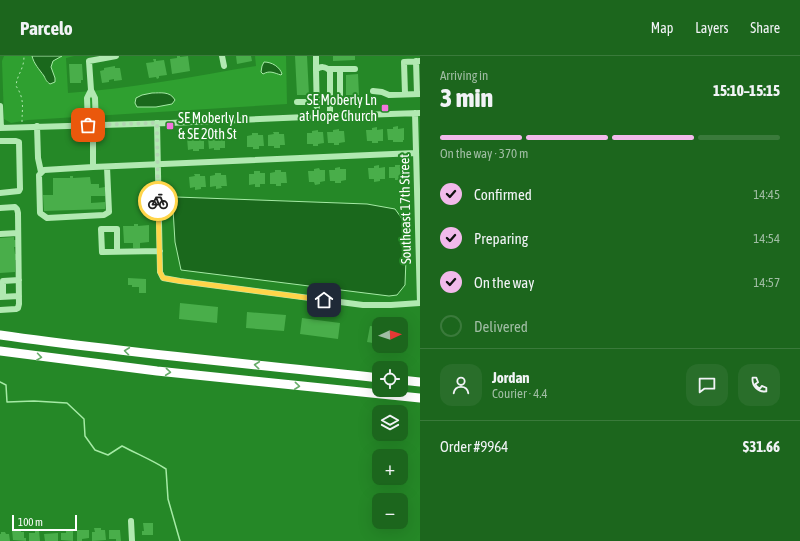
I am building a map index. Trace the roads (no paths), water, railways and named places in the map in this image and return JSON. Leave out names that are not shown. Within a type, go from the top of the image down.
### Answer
[{"type":"highway","points":[[0,335],[164,355],[372,377]]},
{"type":"highway","points":[[0,351],[126,368],[372,393]]},
{"type":"highway","points":[[408,381],[420,382]]},
{"type":"highway","points":[[398,397],[420,402]]},
{"type":"highway","points":[[408,397],[420,398]]},
{"type":"street","points":[[94,167],[92,125],[88,98],[91,90],[89,61],[116,56]]},
{"type":"street","points":[[222,56],[224,66]]},
{"type":"street","points":[[316,56],[317,116]]},
{"type":"street","points":[[373,91],[382,92],[389,95],[419,94],[418,61],[404,62],[405,94]]},
{"type":"street","points":[[316,70],[321,67],[326,67],[328,69],[354,69]]},
{"type":"street","points":[[328,69],[330,71],[330,116]]},
{"type":"street","points":[[340,69],[340,101]]},
{"type":"street","points":[[330,101],[358,101]]},
{"type":"street","points":[[297,102],[317,102]]},
{"type":"street","points":[[0,106],[0,128],[417,113]]},
{"type":"street","name":"Southeast 17th Street","points":[[417,113],[416,153],[419,205],[420,304]]},
{"type":"street","points":[[157,123],[160,272],[163,278],[363,305],[420,304]]},
{"type":"street","points":[[37,126],[38,158],[41,172],[39,175],[40,213],[47,218],[104,215],[109,212],[107,167]]},
{"type":"street","points":[[0,141],[19,142],[20,184],[19,191],[0,193]]},
{"type":"street","points":[[41,172],[44,170],[94,167],[416,153]]},
{"type":"street","points":[[0,208],[15,207],[17,209],[19,280],[18,308],[0,310]]},
{"type":"street","points":[[117,251],[117,229],[101,229],[102,252],[160,250]]},
{"type":"street","points":[[0,234],[18,233]]},
{"type":"street","points":[[19,280],[3,281],[2,297],[19,296]]},
{"type":"street","points":[[131,521],[132,541]]},
{"type":"waterway","points":[[0,382],[6,385],[7,402],[34,401],[67,403],[84,419],[85,436],[95,450],[108,455],[122,446],[166,469],[168,499],[180,541]]},
{"type":"place","name":"SE Moberly Ln at Hope Church","points":[[385,108]]},
{"type":"place","name":"SE Moberly Ln & SE 20th St","points":[[170,126]]}]
